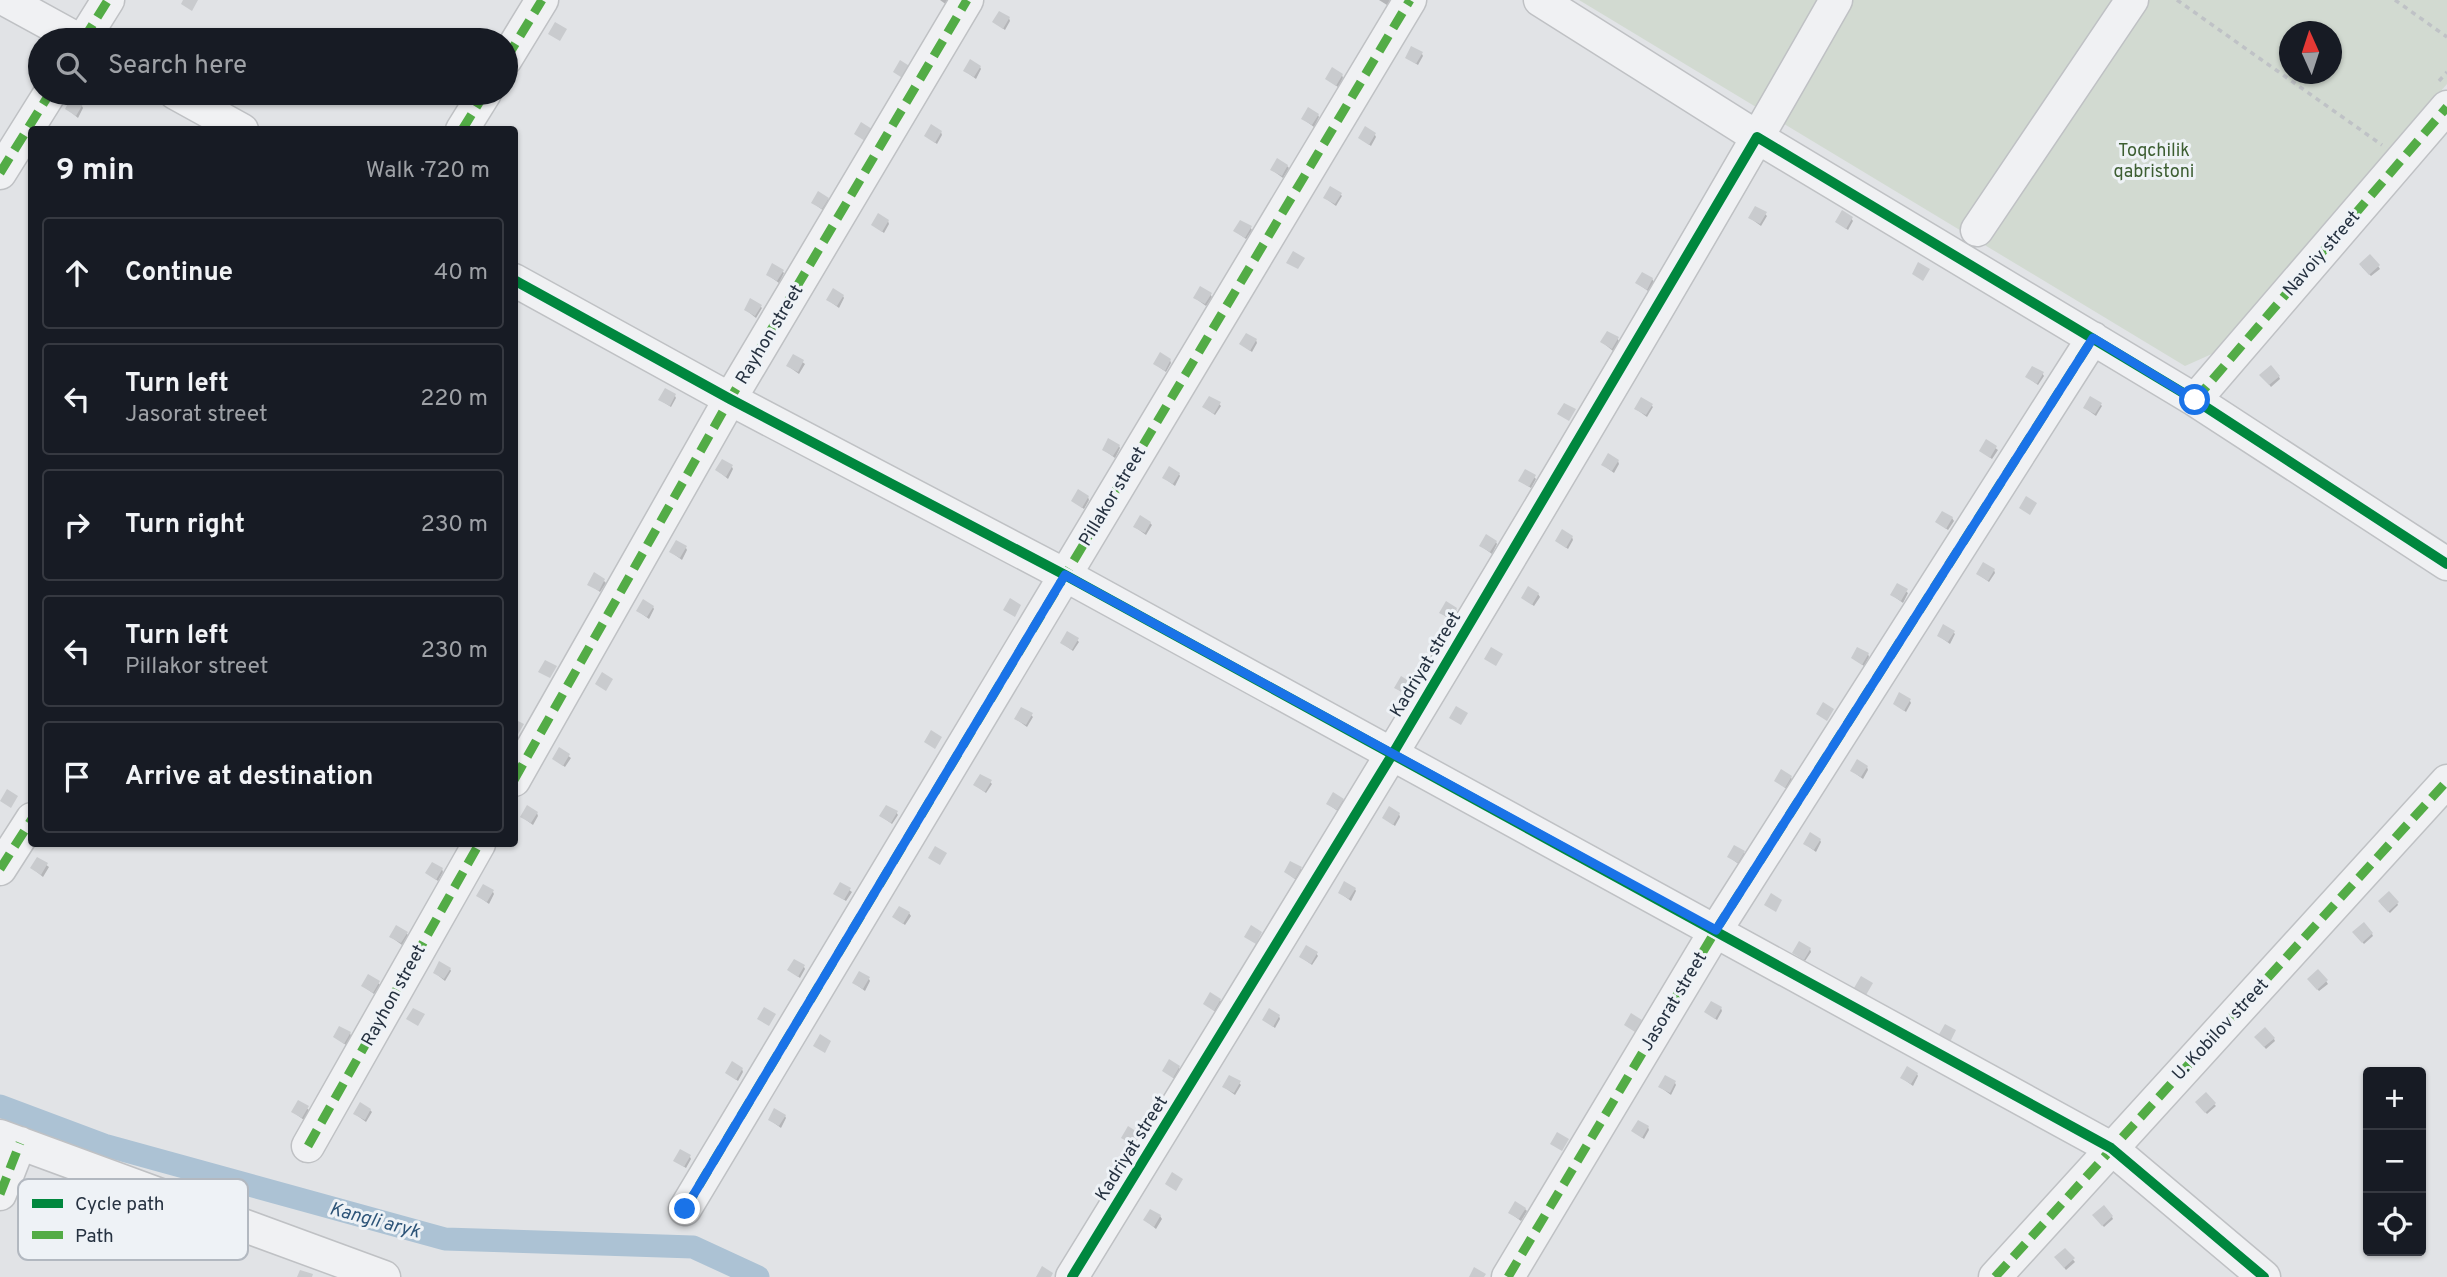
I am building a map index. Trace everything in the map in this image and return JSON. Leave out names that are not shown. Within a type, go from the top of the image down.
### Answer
[{"type":"street","points":[[6,0],[58,28]]},
{"type":"street","points":[[89,28],[108,0]]},
{"type":"street","points":[[518,39],[542,0]]},
{"type":"street","name":"Rayhon street","points":[[518,773],[730,399],[967,0]]},
{"type":"street","name":"Pillakor street","points":[[685,1209],[1410,0]]},
{"type":"street","points":[[1540,0],[1757,137],[2195,400],[2447,564]]},
{"type":"street","name":"Kadriyat street","points":[[1072,1277],[1392,755],[1836,0]]},
{"type":"street","points":[[1977,230],[2132,0]]},
{"type":"street","points":[[29,126],[42,105]]},
{"type":"street","points":[[197,105],[235,126]]},
{"type":"street","points":[[464,126],[478,105]]},
{"type":"street","name":"Navoiy street","points":[[2195,400],[2447,107]]},
{"type":"street","points":[[0,173],[28,128]]},
{"type":"street","points":[[518,282],[730,399],[1065,575],[2111,1148],[2264,1277]]},
{"type":"street","name":"Jasorat street","points":[[1508,1277],[1716,930],[2093,338]]},
{"type":"street","name":"U. Kobilov street","points":[[1995,1277],[2447,781]]},
{"type":"street","points":[[0,869],[28,825]]},
{"type":"street","name":"Rayhon street","points":[[308,1146],[477,847]]},
{"type":"street","points":[[0,1194],[10,1140],[116,1179]]},
{"type":"street","points":[[248,1227],[384,1277]]},
{"type":"path","points":[[2177,0],[2383,147]]},
{"type":"path","points":[[2395,0],[2447,37]]},
{"type":"green space","name":"Toqchilik qabristoni","points":[[1579,0],[2447,0],[2447,84],[2214,353],[2185,366]]},
{"type":"building","points":[[183,0],[198,0],[192,11],[181,4]]},
{"type":"building","points":[[999,11],[1010,17],[1003,29],[992,22]]},
{"type":"building","points":[[555,22],[567,29],[560,41],[548,34]]},
{"type":"building","points":[[1411,46],[1423,52],[1416,64],[1405,58]]},
{"type":"building","points":[[970,59],[981,66],[974,77],[963,71]]},
{"type":"building","points":[[900,60],[911,67],[904,79],[893,72]]},
{"type":"building","points":[[1332,67],[1343,74],[1336,86],[1325,79]]},
{"type":"building","points":[[67,105],[82,105],[76,116],[65,109]]},
{"type":"building","points":[[1308,107],[1319,114],[1312,125],[1301,119]]},
{"type":"building","points":[[861,122],[872,129],[865,141],[854,134]]},
{"type":"building","points":[[931,124],[942,131],[935,143],[924,136]]},
{"type":"building","points":[[1365,126],[1376,133],[1369,145],[1358,138]]},
{"type":"building","points":[[1277,158],[1288,165],[1282,176],[1270,170]]},
{"type":"building","points":[[1330,186],[1342,193],[1335,204],[1323,198]]},
{"type":"building","points":[[818,191],[829,198],[822,209],[811,203]]},
{"type":"building","points":[[1755,206],[1767,212],[1760,224],[1748,218]]},
{"type":"building","points":[[1842,210],[1853,217],[1846,229],[1835,222]]},
{"type":"building","points":[[878,213],[889,220],[882,232],[871,225]]},
{"type":"building","points":[[1240,220],[1252,226],[1245,238],[1233,231]]},
{"type":"building","points":[[1293,251],[1305,258],[1298,269],[1286,263]]},
{"type":"building","points":[[2370,254],[2380,265],[2369,275],[2359,264]]},
{"type":"building","points":[[1918,262],[1930,269],[1923,281],[1912,274]]},
{"type":"building","points":[[772,263],[784,270],[777,281],[766,275]]},
{"type":"building","points":[[1642,272],[1653,278],[1647,290],[1635,283]]},
{"type":"building","points":[[1200,286],[1212,293],[1205,304],[1193,298]]},
{"type":"building","points":[[833,288],[844,295],[837,306],[826,300]]},
{"type":"building","points":[[750,298],[762,305],[755,316],[744,310]]},
{"type":"building","points":[[1607,331],[1619,337],[1612,349],[1600,342]]},
{"type":"building","points":[[1246,333],[1257,339],[1250,351],[1239,344]]},
{"type":"building","points":[[1160,352],[1171,359],[1165,371],[1153,364]]},
{"type":"building","points":[[793,354],[804,360],[798,372],[786,366]]},
{"type":"building","points":[[2271,365],[2280,376],[2269,385],[2259,375]]},
{"type":"building","points":[[2032,366],[2044,372],[2037,384],[2025,377]]},
{"type":"building","points":[[665,388],[676,394],[670,406],[658,400]]},
{"type":"building","points":[[1209,396],[1221,402],[1214,414],[1202,407]]},
{"type":"building","points":[[2090,396],[2102,403],[2095,414],[2083,408]]},
{"type":"building","points":[[1641,397],[1653,404],[1646,415],[1634,409]]},
{"type":"building","points":[[1564,403],[1576,409],[1569,421],[1557,414]]},
{"type":"building","points":[[1108,438],[1120,445],[1113,456],[1102,450]]},
{"type":"building","points":[[1986,439],[1997,446],[1990,458],[1979,451]]},
{"type":"building","points":[[1608,453],[1619,460],[1612,471],[1601,465]]},
{"type":"building","points":[[722,459],[733,465],[726,477],[715,470]]},
{"type":"building","points":[[1169,466],[1180,473],[1173,484],[1162,478]]},
{"type":"building","points":[[1525,469],[1536,475],[1529,487],[1518,481]]},
{"type":"building","points":[[1078,489],[1089,496],[1082,508],[1071,501]]},
{"type":"building","points":[[2026,496],[2037,503],[2030,515],[2019,508]]},
{"type":"building","points":[[1942,511],[1953,517],[1946,529],[1935,522]]},
{"type":"building","points":[[1140,515],[1151,522],[1145,533],[1133,527]]},
{"type":"building","points":[[1562,529],[1573,536],[1566,548],[1555,541]]},
{"type":"building","points":[[1486,534],[1497,541],[1490,552],[1479,546]]},
{"type":"building","points":[[676,540],[687,546],[680,558],[669,552]]},
{"type":"building","points":[[1983,562],[1995,569],[1988,581],[1976,574]]},
{"type":"building","points":[[594,572],[605,579],[599,591],[587,585]]},
{"type":"building","points":[[1897,583],[1908,589],[1901,601],[1890,595]]},
{"type":"building","points":[[1528,586],[1539,593],[1532,605],[1521,598]]},
{"type":"building","points":[[1010,598],[1021,605],[1015,617],[1003,610]]},
{"type":"building","points":[[643,599],[654,606],[647,617],[636,611]]},
{"type":"building","points":[[1446,601],[1457,608],[1451,619],[1439,613]]},
{"type":"building","points":[[1943,624],[1955,631],[1948,642],[1937,636]]},
{"type":"building","points":[[1067,631],[1079,638],[1072,650],[1060,643]]},
{"type":"building","points":[[1491,647],[1503,654],[1496,666],[1484,659]]},
{"type":"building","points":[[1857,647],[1869,653],[1862,665],[1851,658]]},
{"type":"building","points":[[545,660],[557,666],[550,678],[538,672]]},
{"type":"building","points":[[602,672],[613,679],[606,691],[595,684]]},
{"type":"building","points":[[1401,676],[1412,683],[1406,694],[1394,688]]},
{"type":"building","points":[[1899,692],[1911,699],[1904,711],[1893,704]]},
{"type":"building","points":[[1823,702],[1834,709],[1827,721],[1816,714]]},
{"type":"building","points":[[1456,706],[1468,713],[1461,725],[1449,718]]},
{"type":"building","points":[[1021,707],[1033,713],[1026,725],[1014,719]]},
{"type":"building","points":[[518,721],[524,724],[518,734]]},
{"type":"building","points":[[931,730],[942,737],[935,749],[924,742]]},
{"type":"building","points":[[559,747],[570,754],[563,766],[552,759]]},
{"type":"building","points":[[1857,759],[1868,766],[1861,777],[1850,771]]},
{"type":"building","points":[[1781,769],[1792,776],[1785,788],[1774,781]]},
{"type":"building","points":[[980,774],[992,780],[985,792],[973,785]]},
{"type":"building","points":[[7,789],[18,796],[11,808],[0,801]]},
{"type":"building","points":[[1333,792],[1344,799],[1337,810],[1326,804]]},
{"type":"building","points":[[527,805],[538,812],[531,823],[520,817]]},
{"type":"building","points":[[886,805],[898,811],[891,823],[879,816]]},
{"type":"building","points":[[1389,806],[1400,813],[1393,825],[1382,818]]},
{"type":"building","points":[[1810,832],[1821,839],[1814,850],[1803,844]]},
{"type":"building","points":[[1734,845],[1745,851],[1738,863],[1727,857]]},
{"type":"building","points":[[935,846],[947,853],[940,865],[928,858]]},
{"type":"building","points":[[37,857],[48,863],[41,875],[30,868]]},
{"type":"building","points":[[1290,861],[1302,867],[1295,879],[1284,872]]},
{"type":"building","points":[[432,862],[443,868],[436,880],[425,873]]},
{"type":"building","points":[[1344,881],[1356,888],[1349,899],[1338,893]]},
{"type":"building","points":[[840,882],[851,888],[844,900],[833,894]]},
{"type":"building","points":[[483,884],[494,890],[487,902],[476,896]]},
{"type":"building","points":[[2389,891],[2399,902],[2388,912],[2378,901]]},
{"type":"building","points":[[1771,893],[1782,900],[1776,912],[1764,905]]},
{"type":"building","points":[[899,906],[910,912],[903,924],[892,917]]},
{"type":"building","points":[[2364,922],[2373,933],[2362,943],[2352,932]]},
{"type":"building","points":[[396,925],[408,932],[401,943],[389,937]]},
{"type":"building","points":[[1251,925],[1262,932],[1256,944],[1244,937]]},
{"type":"building","points":[[1799,941],[1811,948],[1804,960],[1792,953]]},
{"type":"building","points":[[1306,945],[1318,952],[1311,964],[1299,957]]},
{"type":"building","points":[[794,959],[805,965],[798,977],[787,970]]},
{"type":"building","points":[[439,961],[451,968],[444,979],[433,973]]},
{"type":"building","points":[[2318,969],[2328,980],[2317,990],[2307,979]]},
{"type":"building","points":[[859,971],[870,977],[863,989],[852,983]]},
{"type":"building","points":[[368,974],[380,981],[373,993],[361,986]]},
{"type":"building","points":[[1861,976],[1873,983],[1866,995],[1854,988]]},
{"type":"building","points":[[1210,992],[1221,999],[1214,1011],[1203,1004]]},
{"type":"building","points":[[1711,1001],[1722,1007],[1715,1019],[1704,1012]]},
{"type":"building","points":[[764,1007],[776,1014],[769,1026],[757,1019]]},
{"type":"building","points":[[413,1008],[425,1014],[418,1026],[406,1019]]},
{"type":"building","points":[[1269,1008],[1280,1015],[1273,1027],[1262,1020]]},
{"type":"building","points":[[1631,1013],[1642,1020],[1635,1032],[1624,1025]]},
{"type":"building","points":[[1945,1024],[1956,1030],[1950,1042],[1938,1036]]},
{"type":"building","points":[[339,1026],[351,1032],[344,1044],[333,1037]]},
{"type":"building","points":[[2265,1027],[2275,1038],[2264,1047],[2254,1037]]},
{"type":"building","points":[[820,1034],[831,1041],[825,1053],[813,1046]]},
{"type":"building","points":[[1169,1059],[1180,1066],[1173,1078],[1162,1071]]},
{"type":"building","points":[[732,1061],[743,1068],[736,1080],[725,1073]]},
{"type":"building","points":[[1907,1066],[1918,1073],[1911,1084],[1900,1078]]},
{"type":"building","points":[[1229,1075],[1241,1081],[1234,1093],[1222,1087]]},
{"type":"building","points":[[1665,1075],[1676,1081],[1670,1093],[1658,1087]]},
{"type":"building","points":[[2206,1092],[2216,1103],[2205,1113],[2195,1102]]},
{"type":"building","points":[[298,1100],[309,1106],[302,1118],[291,1112]]},
{"type":"building","points":[[360,1102],[371,1109],[365,1120],[353,1114]]},
{"type":"building","points":[[774,1108],[786,1115],[779,1126],[768,1120]]},
{"type":"building","points":[[1638,1120],[1649,1126],[1642,1138],[1631,1131]]},
{"type":"building","points":[[1128,1126],[1139,1133],[1132,1144],[1121,1138]]},
{"type":"building","points":[[1557,1132],[1569,1139],[1562,1151],[1550,1144]]},
{"type":"building","points":[[680,1149],[691,1155],[684,1167],[673,1161]]},
{"type":"building","points":[[1172,1172],[1183,1179],[1176,1191],[1165,1184]]},
{"type":"building","points":[[1515,1201],[1526,1208],[1519,1219],[1508,1213]]},
{"type":"building","points":[[2104,1205],[2113,1216],[2102,1226],[2092,1215]]},
{"type":"building","points":[[1150,1209],[1161,1215],[1154,1227],[1143,1220]]},
{"type":"building","points":[[2065,1248],[2075,1258],[2064,1268],[2054,1257]]},
{"type":"building","points":[[1042,1266],[1053,1273],[1051,1277],[1036,1277]]},
{"type":"building","points":[[1474,1267],[1486,1274],[1484,1277],[1469,1277]]},
{"type":"building","points":[[300,1270],[313,1274],[312,1277],[297,1277]]},
{"type":"waterway","name":"Kangli aryk","points":[[0,1106],[104,1145],[227,1179]]},
{"type":"waterway","name":"Kangli aryk","points":[[248,1185],[445,1239],[693,1247],[758,1277]]},
{"type":"marked path","points":[[90,28],[108,0]]},
{"type":"marked path","points":[[518,39],[542,0]]},
{"type":"marked path","points":[[518,773],[730,399],[967,0]]},
{"type":"marked path","points":[[685,1209],[1410,0]]},
{"type":"marked path","points":[[29,126],[42,105]]},
{"type":"marked path","points":[[464,126],[478,105]]},
{"type":"marked path","points":[[2195,400],[2447,107]]},
{"type":"marked path","points":[[0,173],[28,128]]},
{"type":"marked path","points":[[1508,1277],[1716,930],[2093,338]]},
{"type":"marked path","points":[[1995,1277],[2447,781]]},
{"type":"marked path","points":[[0,869],[28,825]]},
{"type":"marked path","points":[[308,1146],[477,847]]},
{"type":"marked path","points":[[0,1194],[20,1143]]},
{"type":"cycle path","points":[[1072,1277],[1392,755],[1757,137],[2195,400],[2447,564]]},
{"type":"cycle path","points":[[518,282],[730,399],[1065,575],[2111,1148],[2264,1277]]},
{"type":"route","points":[[685,1209],[1065,575],[1716,930],[2093,338],[2195,400]]}]
